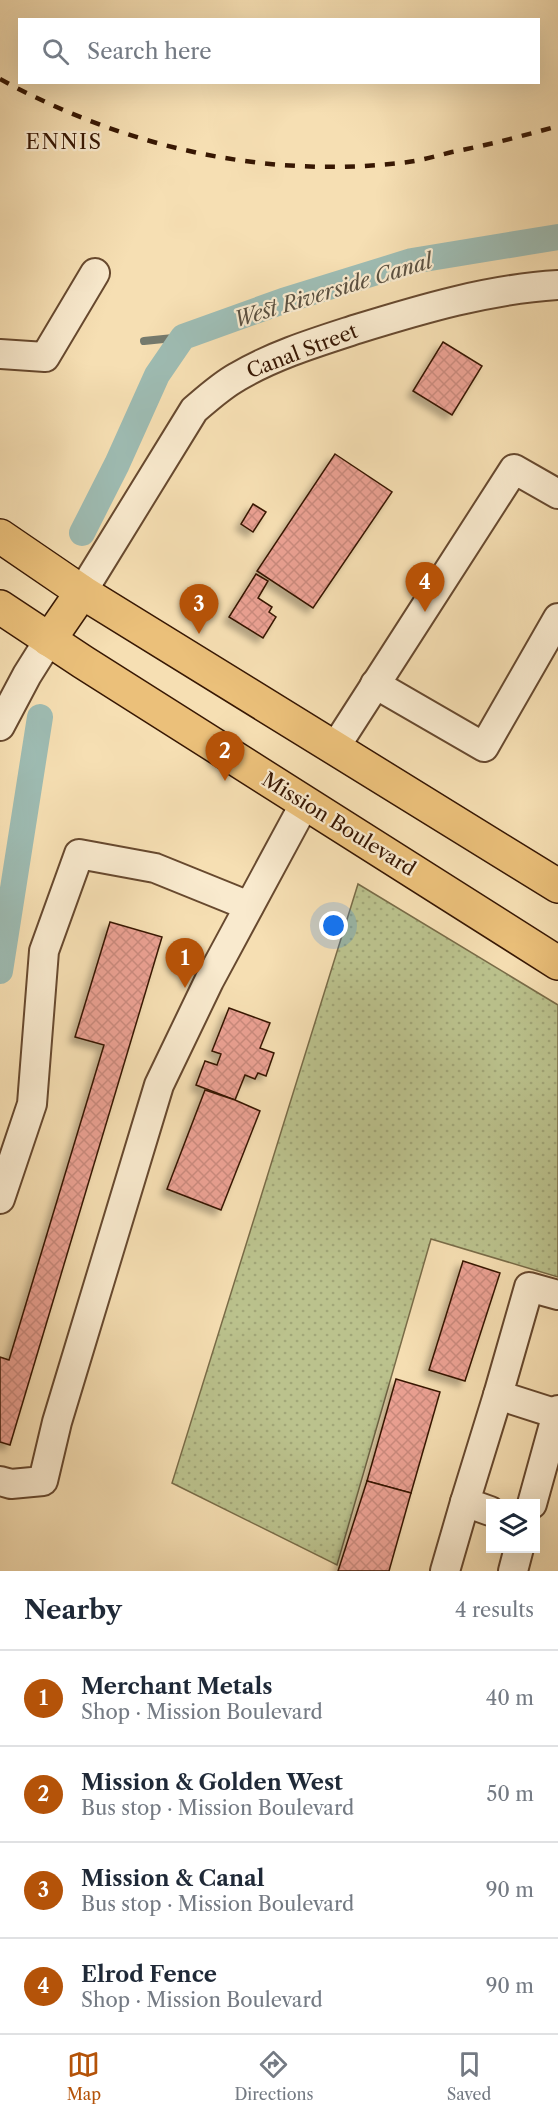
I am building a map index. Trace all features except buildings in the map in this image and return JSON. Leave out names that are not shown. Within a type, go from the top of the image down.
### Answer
[{"type":"main road","points":[[0,536],[82,592],[558,886]]},
{"type":"main road","points":[[49,640],[82,592]]},
{"type":"main road","name":"Mission Boulevard","points":[[0,607],[558,963]]},
{"type":"street","points":[[0,354],[45,357],[95,273]]},
{"type":"street","name":"Canal Street","points":[[82,592],[194,410],[237,376],[273,359],[406,314],[498,291],[558,285]]},
{"type":"street","points":[[334,749],[514,469],[558,494]]},
{"type":"street","points":[[375,684],[484,747],[558,618]]},
{"type":"street","points":[[0,726],[49,640]]},
{"type":"street","points":[[0,1481],[11,1484],[43,1481],[57,1422],[159,1085],[209,981],[305,802]]},
{"type":"street","points":[[0,1199],[32,1104],[44,951],[79,854],[155,867],[249,906]]},
{"type":"street","points":[[445,1571],[478,1506],[498,1395],[529,1287],[558,1295]]},
{"type":"street","points":[[498,1395],[557,1412],[533,1499]]},
{"type":"street","points":[[513,1571],[518,1553]]},
{"type":"green space","points":[[358,884],[558,1005],[558,1277],[431,1239],[337,1565],[172,1483]]},
{"type":"waterway","name":"West Riverside Canal","points":[[82,533],[117,464],[157,375],[183,337],[283,301],[412,261],[558,237]]},
{"type":"waterway","name":"West Riverside Canal","points":[[144,341],[183,337]]},
{"type":"waterway","points":[[0,971],[40,717]]},
{"type":"railway","points":[[0,79],[47,103],[146,140],[197,153],[249,162],[302,166],[355,166],[408,162],[558,126]]},
{"type":"place","name":"Elrod Fence","points":[[425,612]]},
{"type":"place","name":"Mission & Canal","points":[[199,634]]},
{"type":"place","name":"Mission & Golden West","points":[[225,781]]},
{"type":"place","name":"Merchant Metals","points":[[185,988]]},
{"type":"district","name":"ENNIS","points":[[64,141]]}]
